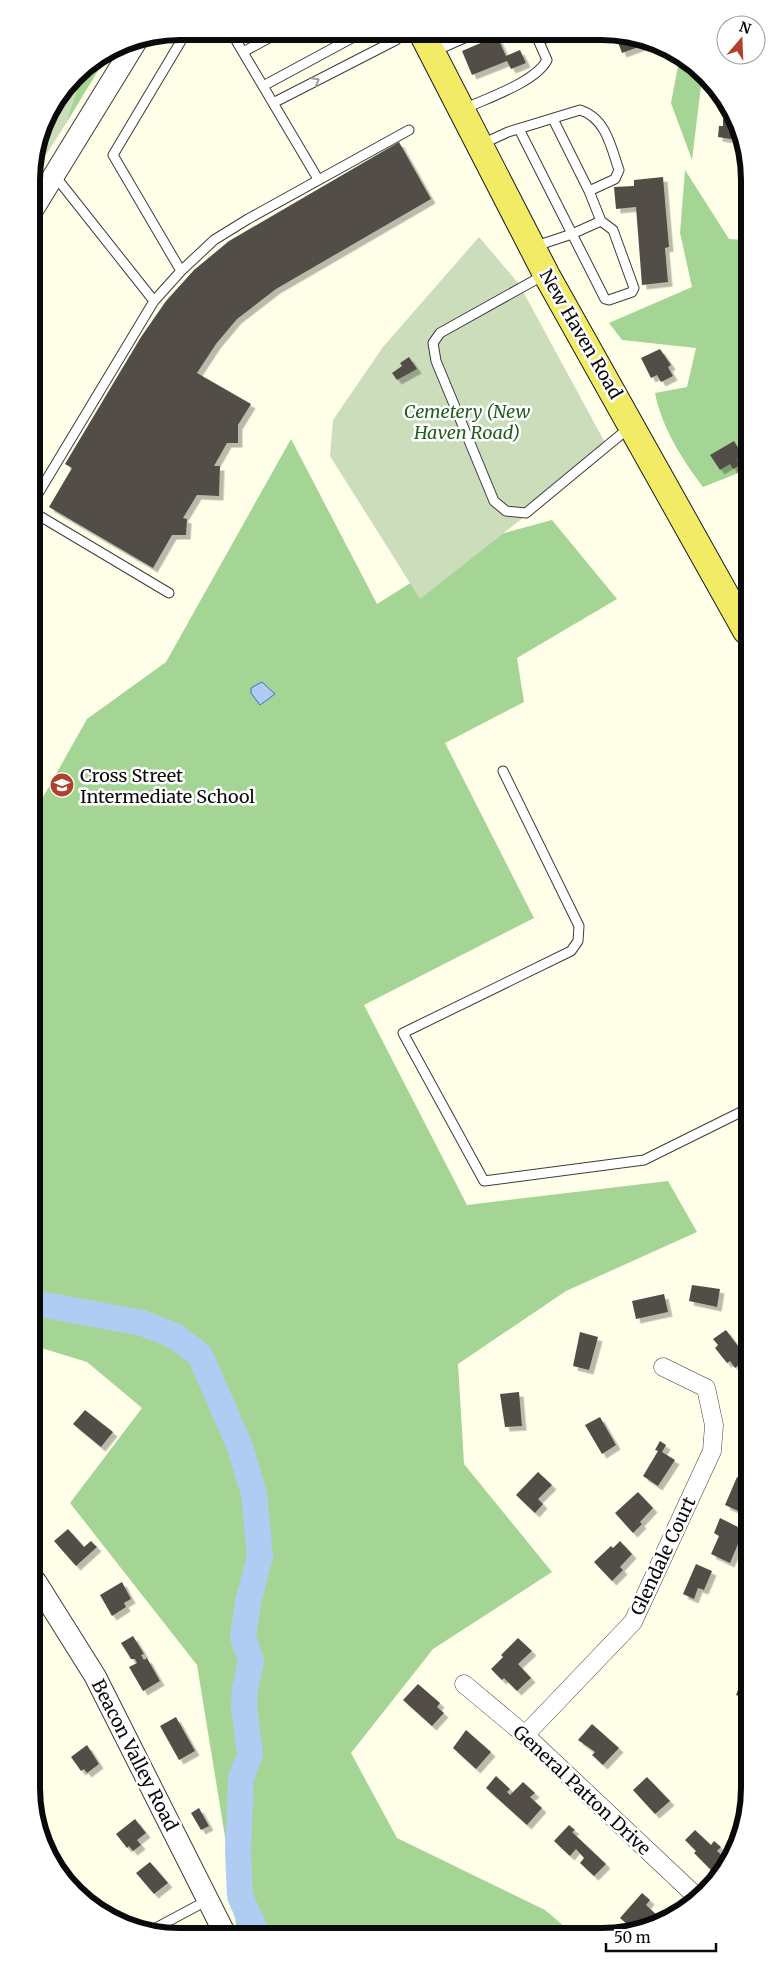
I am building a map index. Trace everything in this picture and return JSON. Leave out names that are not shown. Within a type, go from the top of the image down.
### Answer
[{"type":"main road","name":"New Haven Road","points":[[427,42],[546,274],[741,622]]},
{"type":"street","points":[[40,198],[132,48]]},
{"type":"street","name":"Glendale Court","points":[[525,1735],[633,1622],[712,1451],[714,1426],[706,1388],[663,1367]]},
{"type":"street","name":"Beacon Valley Road","points":[[40,1588],[95,1676],[222,1928]]},
{"type":"street","name":"General Patton Drive","points":[[464,1684],[525,1735],[693,1893]]},
{"type":"lane","points":[[181,271],[113,155],[182,40]]},
{"type":"lane","points":[[236,40],[318,179]]},
{"type":"lane","points":[[243,52],[265,40]]},
{"type":"lane","points":[[263,86],[348,40]]},
{"type":"lane","points":[[273,103],[396,40]]},
{"type":"lane","points":[[462,110],[523,82],[544,66],[547,60],[538,40]]},
{"type":"lane","points":[[480,145],[519,129],[580,110],[590,113],[606,132],[619,170],[615,179],[589,191]]},
{"type":"lane","points":[[519,129],[605,299],[609,300],[632,292],[634,288],[613,230],[601,221],[589,191],[553,118]]},
{"type":"lane","points":[[40,489],[154,302],[181,271],[214,240],[318,179],[409,130]]},
{"type":"lane","points":[[54,175],[154,302]]},
{"type":"lane","points":[[532,247],[572,234],[601,221]]},
{"type":"lane","points":[[546,274],[440,333],[434,343],[436,361],[494,501],[506,511],[526,513],[632,425]]},
{"type":"lane","points":[[40,517],[170,593]]},
{"type":"lane","points":[[503,771],[579,926],[578,941],[571,952],[403,1033],[484,1181],[644,1160],[741,1112]]},
{"type":"lane","points":[[159,1926],[208,1900]]},
{"type":"green space","points":[[102,64],[65,125],[79,84]]},
{"type":"green space","points":[[679,64],[703,84],[701,86],[692,160],[671,103]]},
{"type":"green space","points":[[79,84],[65,125],[41,163],[54,118],[69,95]]},
{"type":"green space","points":[[685,170],[729,239],[741,240],[741,472],[703,487],[674,443],[662,419],[655,393],[687,387],[696,348],[622,340],[609,323],[692,287],[680,233]]},
{"type":"green space","name":"Cemetery (New Haven Road)","points":[[479,237],[519,284],[609,450],[420,599],[330,456],[333,420],[383,347]]},
{"type":"green space","points":[[291,439],[377,604],[479,540],[552,520],[617,599],[517,658],[524,702],[445,743],[534,918],[364,1005],[467,1205],[668,1181],[697,1232],[566,1291],[458,1364],[464,1464],[552,1572],[433,1649],[351,1753],[397,1838],[545,1910],[566,1928],[240,1928],[236,1924],[228,1855],[197,1665],[70,1503],[142,1408],[87,1362],[40,1348],[40,803],[87,719],[166,662]]},
{"type":"water","points":[[262,682],[275,694],[260,705],[251,693],[251,688]]},
{"type":"building","points":[[488,40],[499,40],[506,56],[520,50],[526,63],[511,69],[507,61],[472,75],[462,51]]},
{"type":"building","points":[[618,41],[641,46],[622,53]]},
{"type":"building","points":[[723,119],[726,119],[734,140],[718,137],[719,126],[723,126]]},
{"type":"building","points":[[399,142],[431,199],[276,289],[237,319],[216,344],[197,373],[251,404],[238,425],[238,443],[227,443],[214,466],[220,466],[219,496],[197,495],[183,518],[187,519],[186,535],[172,535],[153,568],[49,507],[72,468],[65,464],[141,337],[166,301],[194,270],[229,241]]},
{"type":"building","points":[[663,177],[669,247],[665,248],[668,282],[642,285],[636,207],[616,209],[614,187],[634,186],[634,180]]},
{"type":"building","points":[[660,349],[671,365],[668,367],[673,376],[661,382],[657,375],[651,378],[641,358]]},
{"type":"building","points":[[409,357],[417,369],[397,380],[392,373],[402,366],[400,363]]},
{"type":"building","points":[[734,441],[741,453],[741,457],[737,460],[740,465],[733,469],[730,464],[720,470],[710,455]]},
{"type":"building","points":[[692,1285],[720,1289],[717,1307],[689,1301]]},
{"type":"building","points":[[664,1294],[668,1312],[636,1319],[632,1301]]},
{"type":"building","points":[[726,1330],[741,1350],[741,1363],[735,1368],[730,1361],[727,1363],[715,1348],[718,1345],[713,1339]]},
{"type":"building","points":[[580,1332],[598,1337],[589,1370],[573,1366]]},
{"type":"building","points":[[519,1392],[522,1426],[505,1427],[500,1394]]},
{"type":"building","points":[[85,1410],[113,1432],[101,1447],[73,1424]]},
{"type":"building","points":[[600,1417],[616,1445],[602,1454],[585,1425]]},
{"type":"building","points":[[660,1441],[666,1445],[662,1452],[675,1460],[658,1486],[643,1476],[658,1451],[655,1450]]},
{"type":"building","points":[[538,1472],[552,1485],[538,1499],[543,1504],[535,1513],[516,1495]]},
{"type":"building","points":[[737,1477],[741,1479],[741,1512],[725,1505]]},
{"type":"building","points":[[638,1492],[653,1508],[633,1533],[615,1513]]},
{"type":"building","points":[[720,1518],[741,1528],[741,1537],[730,1563],[711,1554],[719,1536],[714,1533]]},
{"type":"building","points":[[68,1529],[84,1547],[91,1541],[97,1547],[76,1566],[54,1541]]},
{"type":"building","points":[[620,1541],[632,1554],[620,1567],[623,1570],[612,1581],[594,1562],[611,1546],[613,1548]]},
{"type":"building","points":[[696,1564],[712,1571],[704,1590],[698,1588],[694,1599],[683,1594]]},
{"type":"building","points":[[122,1582],[131,1599],[124,1603],[126,1607],[112,1616],[100,1595]]},
{"type":"building","points":[[133,1636],[144,1654],[141,1655],[144,1660],[147,1658],[160,1681],[143,1691],[129,1667],[137,1663],[135,1659],[131,1659],[121,1643]]},
{"type":"building","points":[[518,1638],[532,1651],[518,1664],[531,1678],[517,1691],[504,1678],[502,1680],[491,1669],[503,1657],[501,1655]]},
{"type":"building","points":[[741,1682],[741,1697],[736,1695]]},
{"type":"building","points":[[418,1684],[440,1703],[437,1707],[444,1713],[432,1726],[403,1700]]},
{"type":"building","points":[[176,1717],[195,1751],[179,1760],[160,1726]]},
{"type":"building","points":[[592,1724],[619,1748],[603,1765],[592,1755],[595,1752],[578,1740]]},
{"type":"building","points":[[466,1730],[491,1752],[476,1769],[453,1748]]},
{"type":"building","points":[[87,1745],[99,1764],[87,1773],[84,1769],[81,1771],[71,1757]]},
{"type":"building","points":[[496,1776],[510,1789],[507,1792],[510,1795],[523,1782],[535,1793],[530,1797],[542,1808],[527,1825],[486,1788]]},
{"type":"building","points":[[647,1777],[670,1801],[655,1814],[633,1790]]},
{"type":"building","points":[[199,1808],[209,1826],[201,1830],[191,1813]]},
{"type":"building","points":[[135,1819],[146,1833],[137,1840],[141,1845],[133,1851],[129,1846],[127,1848],[116,1834]]},
{"type":"building","points":[[569,1825],[575,1830],[572,1832],[606,1864],[594,1876],[580,1863],[584,1858],[576,1849],[570,1856],[554,1841]]},
{"type":"building","points":[[695,1830],[711,1845],[714,1841],[721,1847],[717,1851],[723,1856],[712,1871],[694,1853],[696,1851],[685,1840]]},
{"type":"building","points":[[150,1862],[168,1883],[154,1894],[136,1873]]},
{"type":"building","points":[[642,1893],[650,1900],[646,1905],[657,1915],[628,1925],[620,1918]]},
{"type":"waterway","points":[[40,1304],[142,1323],[175,1336],[200,1355],[240,1447],[254,1494],[260,1556],[248,1602],[243,1637],[251,1661],[245,1689],[244,1706],[250,1755],[241,1778],[238,1850],[240,1896],[254,1928]]},
{"type":"place","name":"Cross Street Intermediate School","points":[[62,785]]}]
